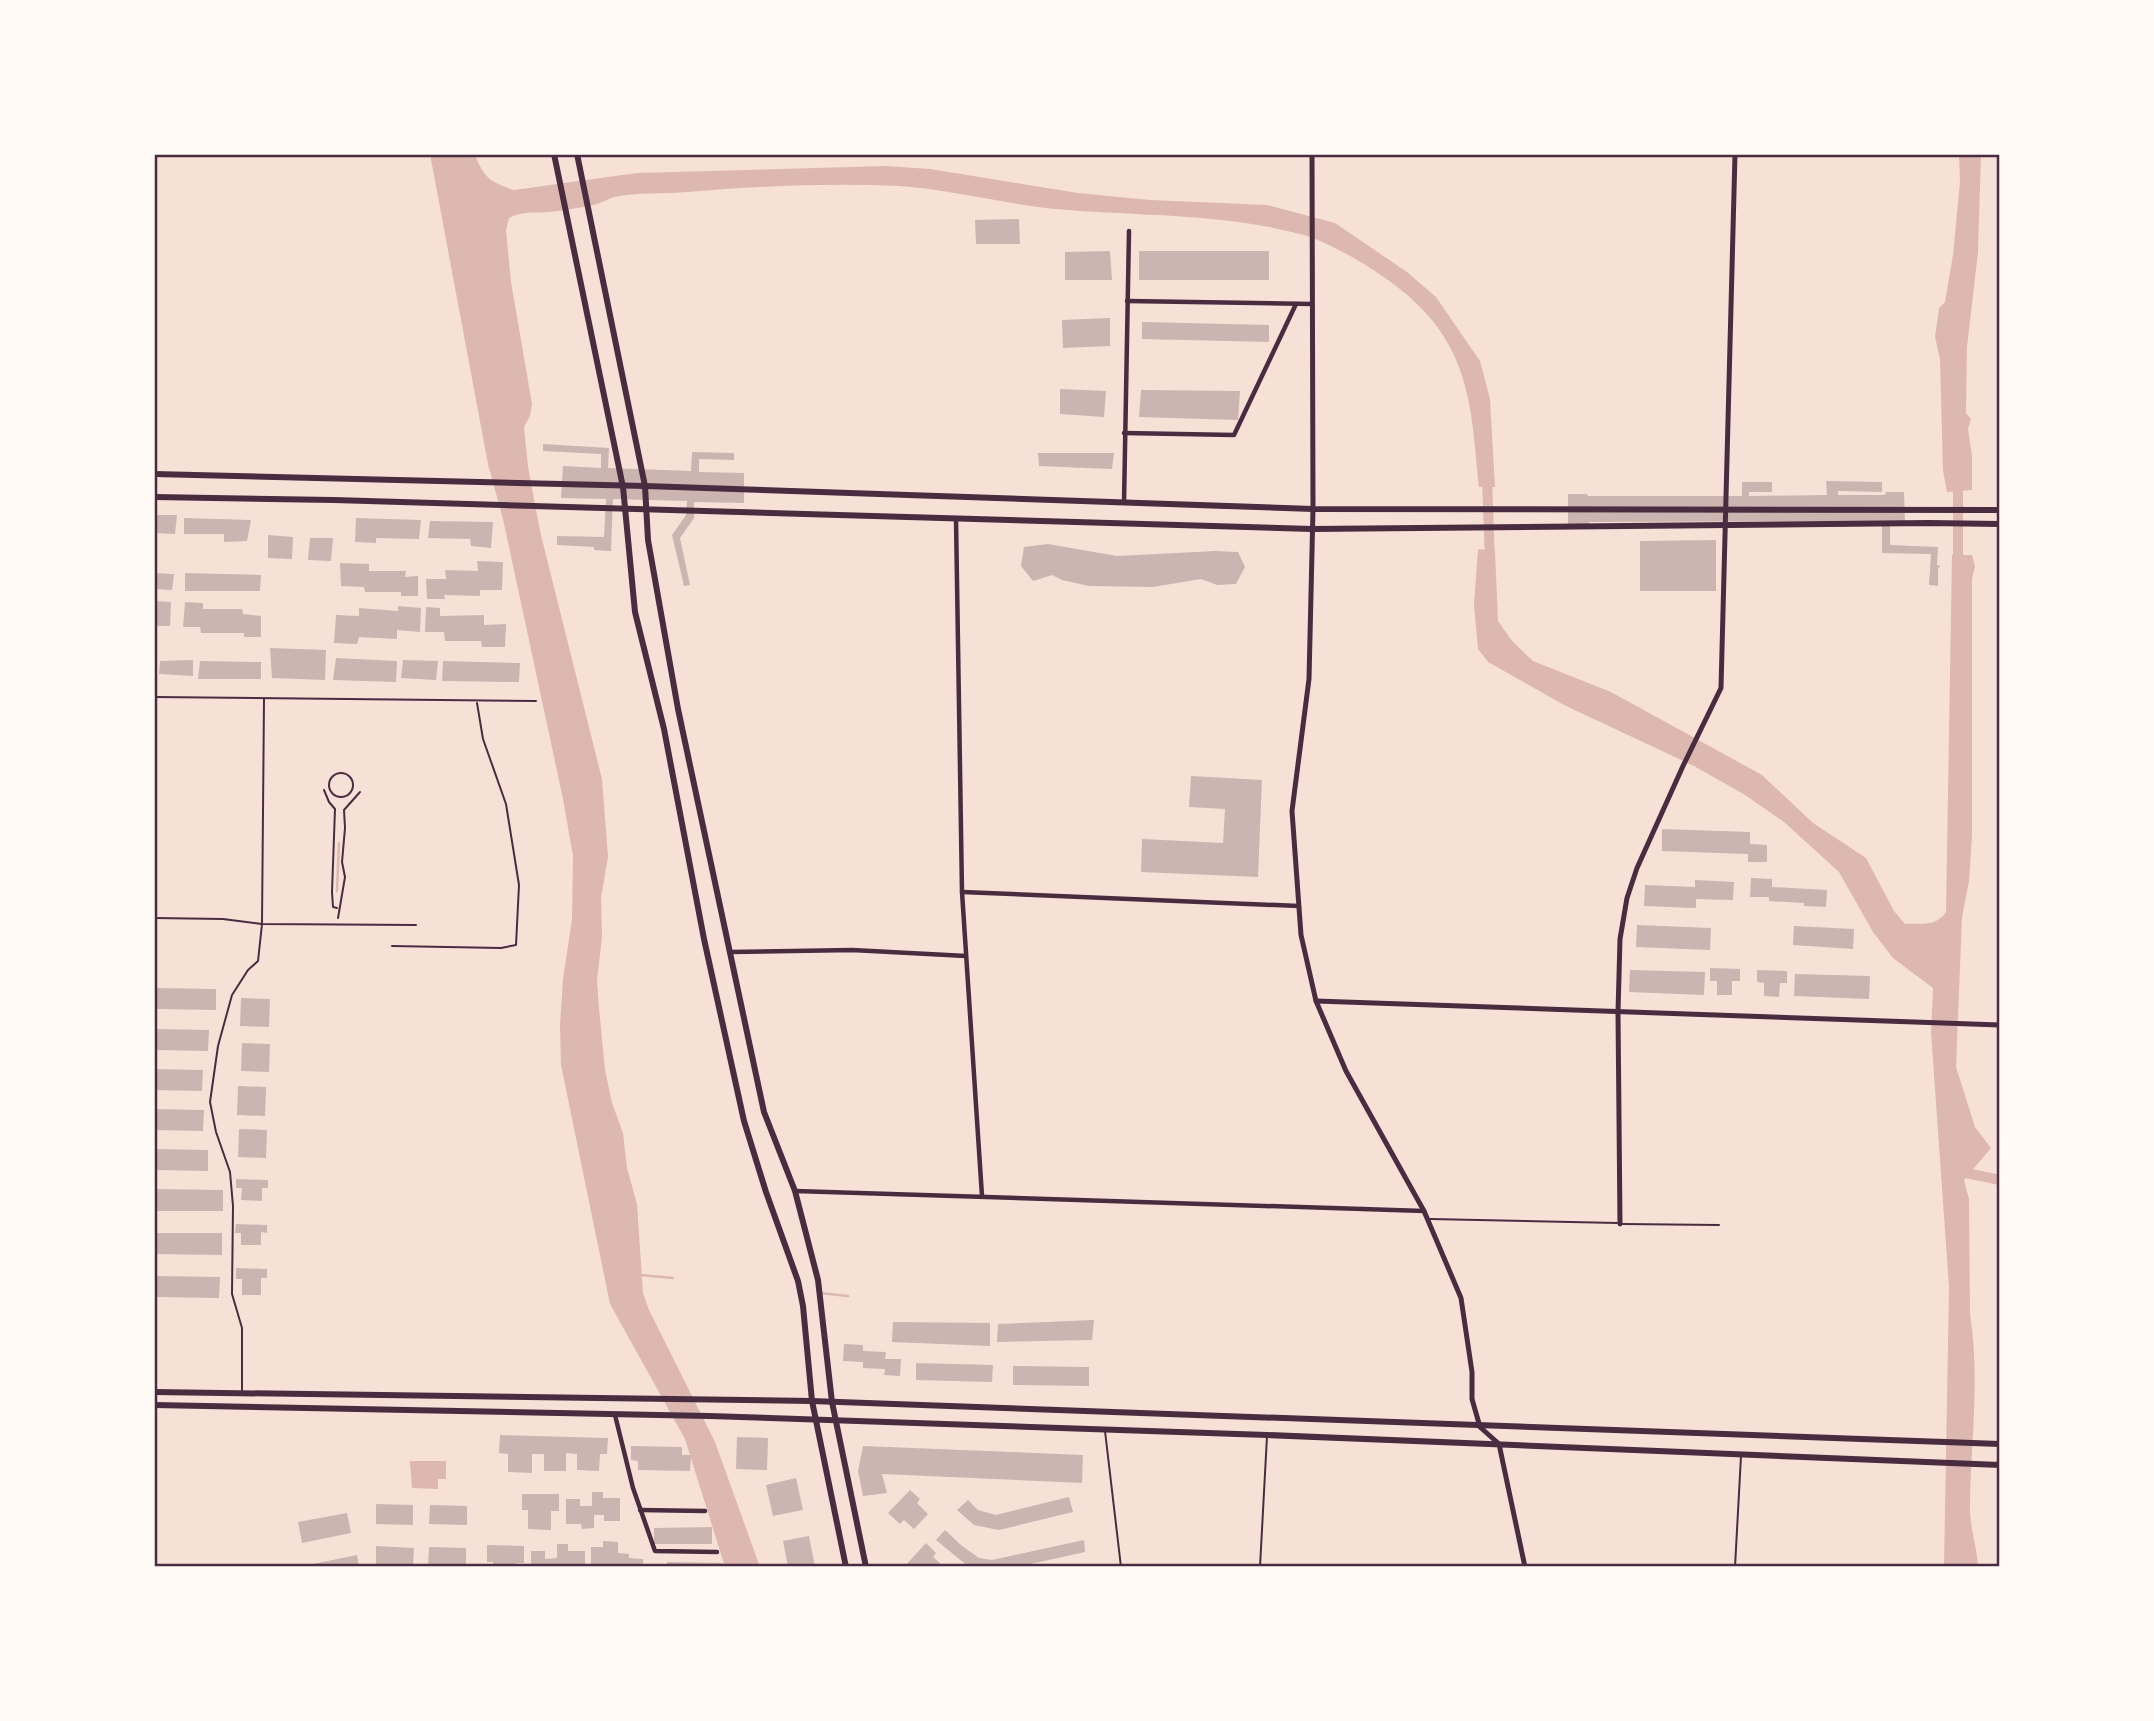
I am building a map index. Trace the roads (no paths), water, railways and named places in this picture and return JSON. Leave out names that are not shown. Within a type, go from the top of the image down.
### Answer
[{"type":"main road","points":[[554,154],[624,487],[635,612],[664,729],[704,939],[744,1121],[798,1281],[812,1401],[846,1567]]},
{"type":"main road","points":[[577,154],[645,486],[648,540],[661,618],[764,1112],[795,1191],[818,1280],[832,1402],[866,1567]]},
{"type":"main road","points":[[154,474],[645,486],[1313,509],[2000,510]]},
{"type":"main road","points":[[154,497],[1312,529],[2000,524]]},
{"type":"main road","points":[[154,1392],[651,1401],[812,1401],[2000,1444]]},
{"type":"main road","points":[[154,1405],[837,1420],[2000,1465]]},
{"type":"street","points":[[1312,154],[1310,250],[1313,509],[1309,679],[1292,811],[1301,935],[1316,1001],[1346,1071],[1424,1211],[1461,1298],[1472,1372],[1472,1399],[1480,1427],[1499,1444],[1525,1567]]},
{"type":"street","points":[[1620,1224],[1618,1012],[1620,939],[1627,898],[1637,868],[1721,688],[1735,154]]},
{"type":"street","points":[[1124,503],[1129,231]]},
{"type":"street","points":[[1127,301],[1312,304]]},
{"type":"street","points":[[1124,433],[1234,435],[1296,304]]},
{"type":"street","points":[[956,519],[962,892],[982,1196]]},
{"type":"street","points":[[962,892],[1299,906]]},
{"type":"street","points":[[730,951],[852,950],[966,956]]},
{"type":"street","points":[[1316,1001],[2000,1025]]},
{"type":"street","points":[[795,1191],[1424,1211]]},
{"type":"street","points":[[615,1415],[640,1510],[655,1551],[718,1552]]},
{"type":"street","points":[[640,1510],[705,1511]]},
{"type":"lane","points":[[154,697],[536,701]]},
{"type":"lane","points":[[242,1394],[242,1328],[232,1294],[233,1206],[230,1171],[216,1132],[210,1102],[228,1008],[239,981],[258,961],[262,924],[264,699]]},
{"type":"lane","points":[[392,946],[501,948],[516,945],[519,885],[506,804],[483,739],[477,702]]},
{"type":"lane","points":[[154,918],[223,919],[262,924],[416,925]]},
{"type":"lane","points":[[1427,1219],[1719,1224]]},
{"type":"lane","points":[[1105,1430],[1121,1567]]},
{"type":"lane","points":[[1260,1567],[1267,1435]]},
{"type":"lane","points":[[1735,1567],[1741,1454]]},
{"type":"waterway","points":[[1487,477],[1490,563]]},
{"type":"waterway","points":[[1958,481],[1958,567]]},
{"type":"waterway","points":[[337,891],[339,843]]},
{"type":"waterway","points":[[1961,1172],[2000,1180]]},
{"type":"waterway","points":[[640,1275],[673,1278]]},
{"type":"waterway","points":[[820,1293],[848,1296]]}]
